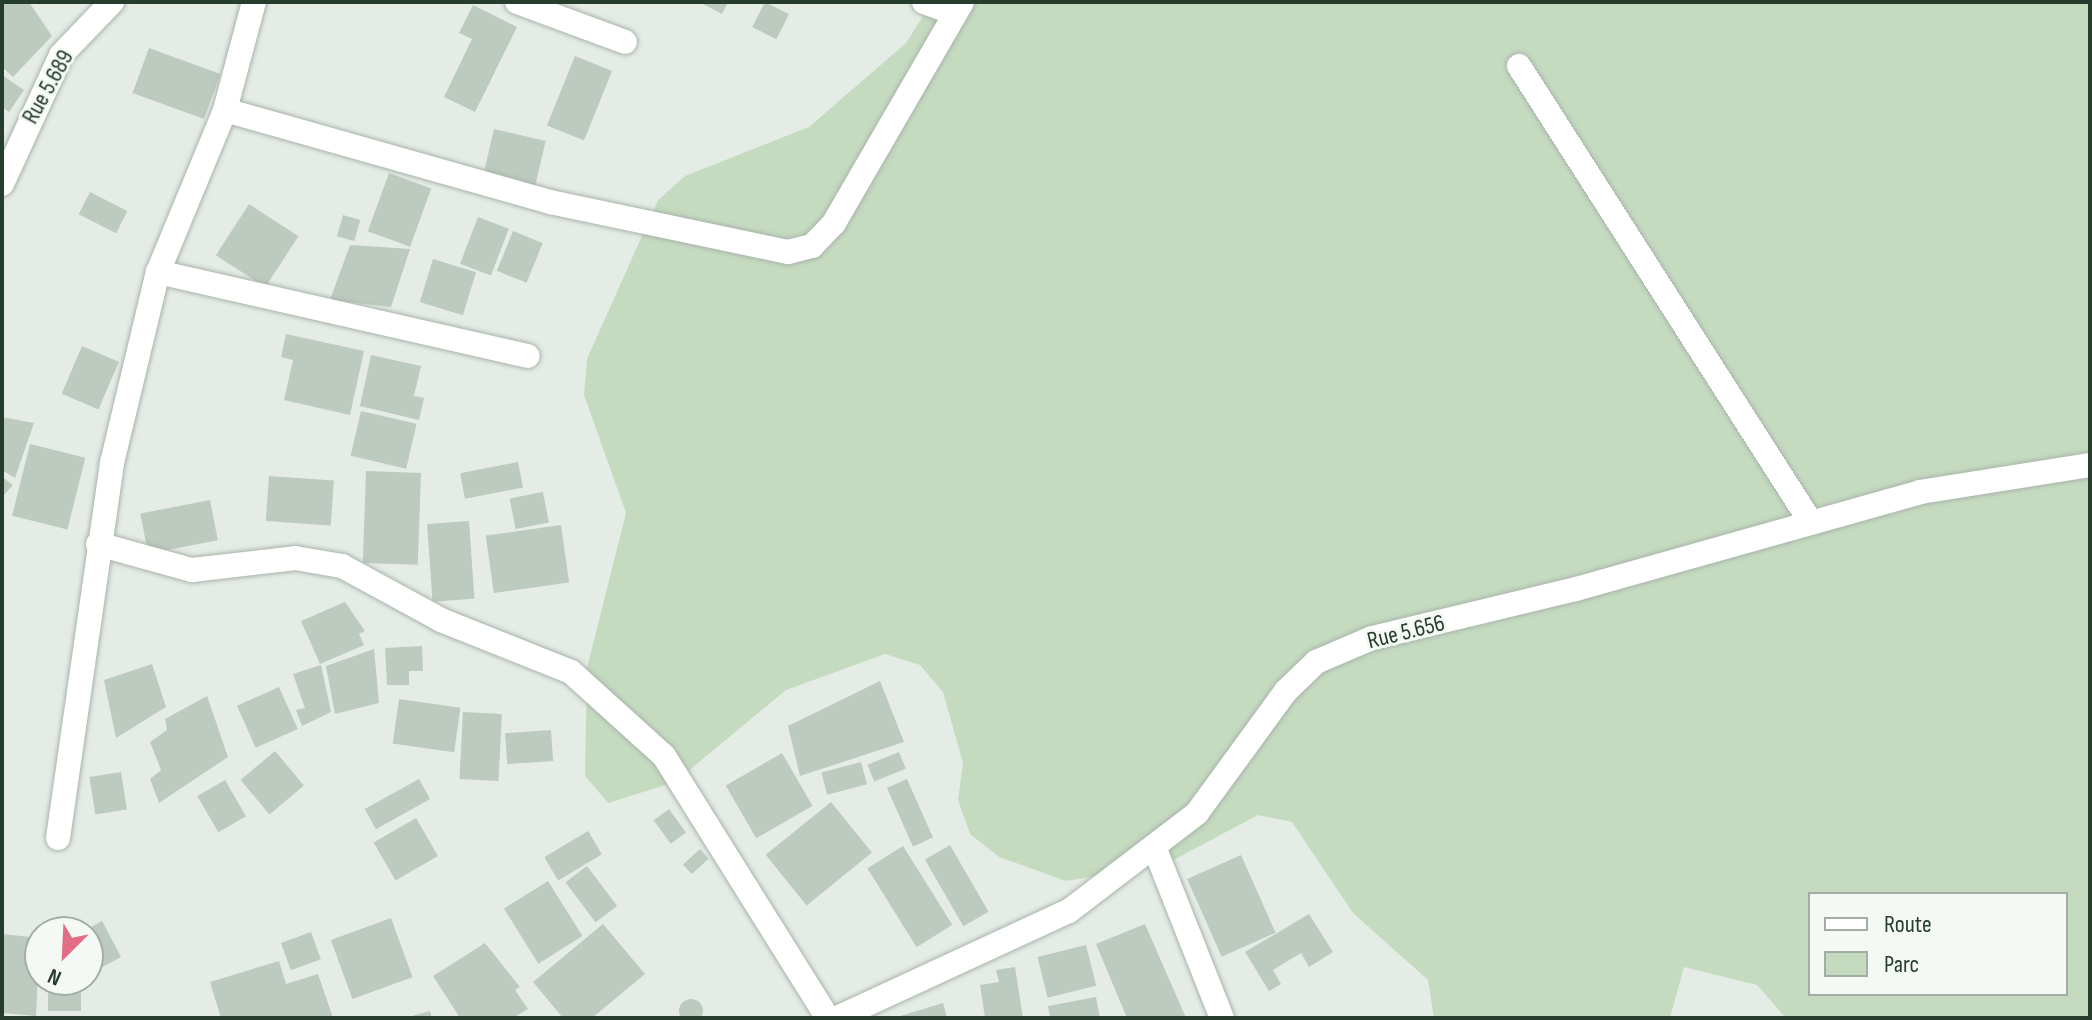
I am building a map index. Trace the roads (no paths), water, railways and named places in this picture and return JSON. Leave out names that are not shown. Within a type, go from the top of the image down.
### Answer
[{"type":"street","name":"Rue 5.689","points":[[2,184],[61,55],[112,2]]},
{"type":"street","points":[[58,838],[98,544],[158,272],[225,110],[254,2]]},
{"type":"street","points":[[517,2],[625,42]]},
{"type":"street","points":[[225,110],[550,202],[788,252],[812,246],[834,223],[957,7],[924,2]]},
{"type":"street","points":[[1519,66],[1810,521]]},
{"type":"street","points":[[158,272],[528,356]]},
{"type":"street","name":"Rue 5.656","points":[[837,1018],[1069,911],[1155,849],[1197,813],[1286,691],[1316,662],[1372,638],[1576,589],[1920,492],[2090,465]]},
{"type":"street","points":[[98,544],[192,570],[295,558],[342,566],[441,620],[571,672],[664,756],[828,1018]]},
{"type":"street","points":[[1155,849],[1222,1018]]}]
